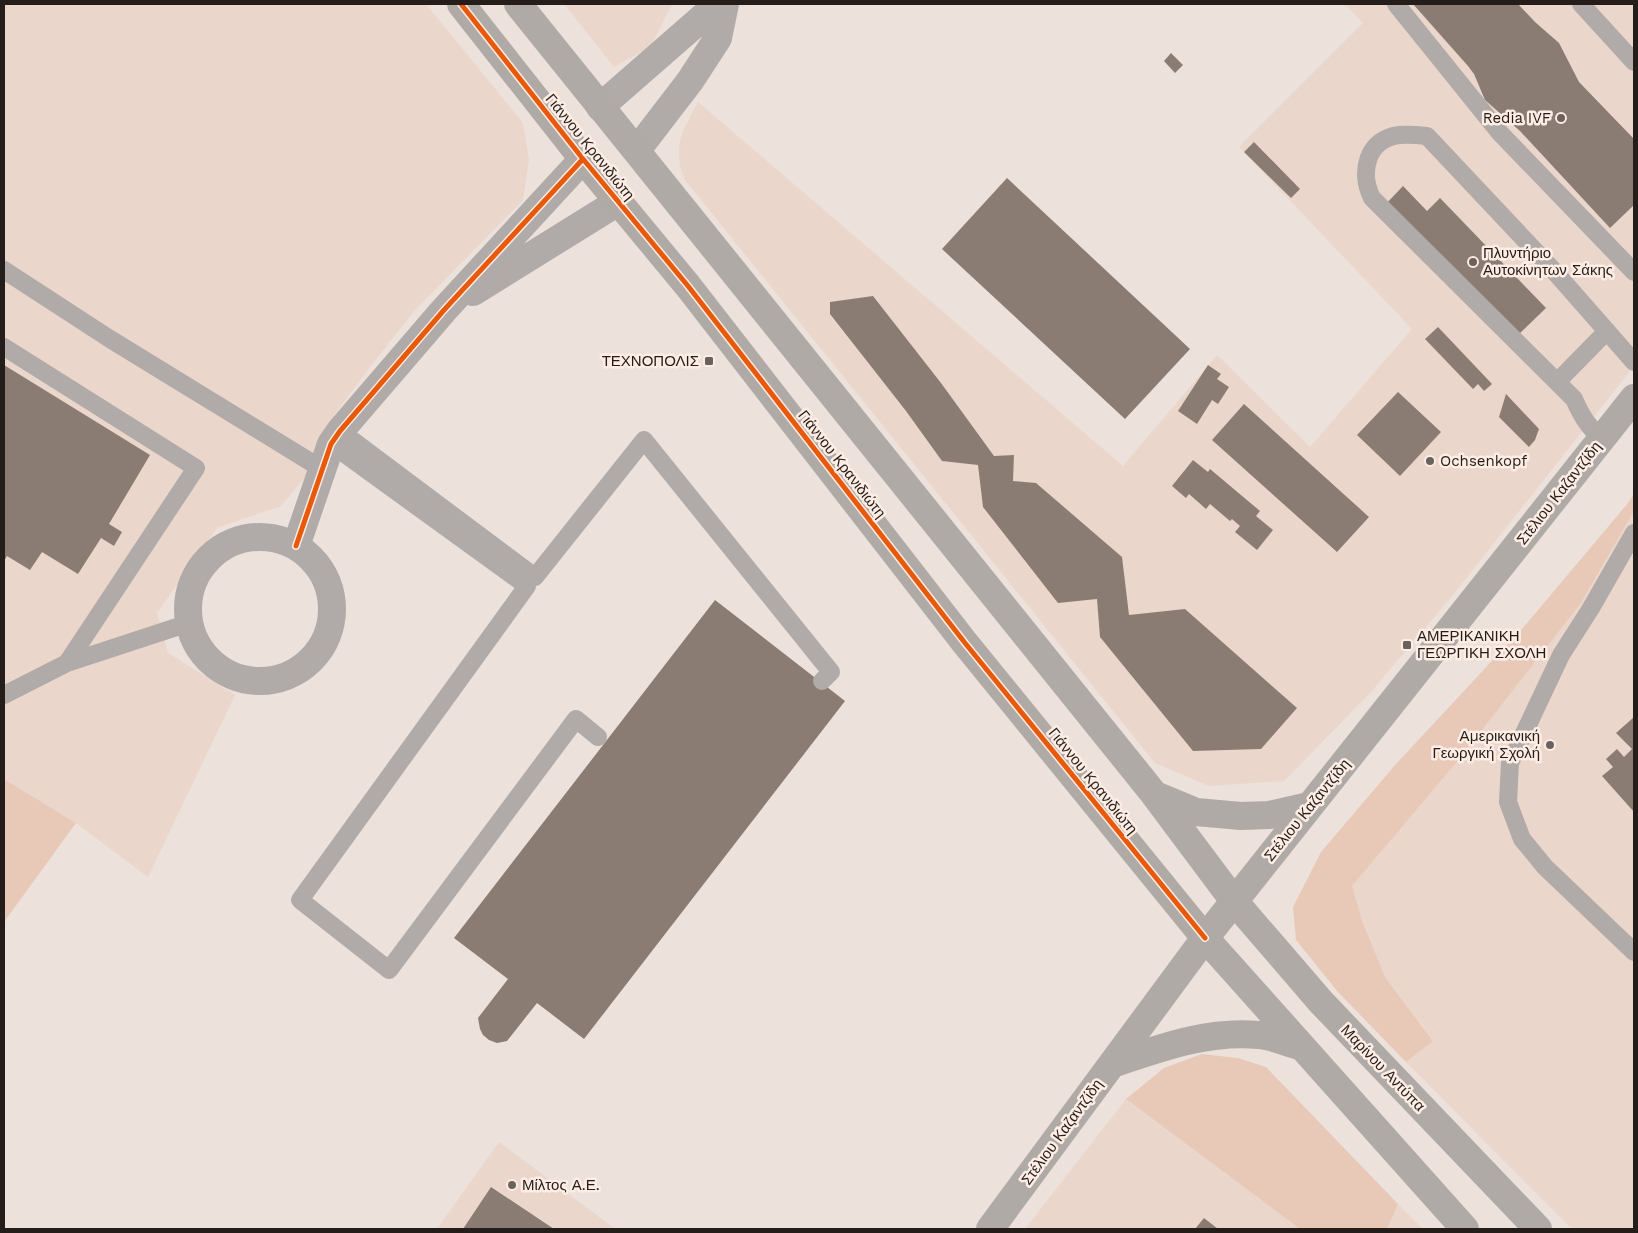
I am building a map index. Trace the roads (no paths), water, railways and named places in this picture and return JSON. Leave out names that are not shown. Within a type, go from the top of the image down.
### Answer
[{"type":"street","name":"Γιάννου Κρανιδιώτη","points":[[460,4],[583,159],[688,286],[965,643],[1205,938]]},
{"type":"street","points":[[518,4],[1154,794],[1234,901]]},
{"type":"street","points":[[600,107],[718,4]]},
{"type":"street","points":[[637,150],[690,82],[718,38],[726,4]]},
{"type":"street","points":[[296,546],[331,448],[444,310],[583,159]]},
{"type":"street","points":[[444,310],[618,202]]},
{"type":"street","name":"Στέλιου Καζαντζίδη","points":[[990,1229],[1205,938],[1634,398]]},
{"type":"street","points":[[250,537],[274,538],[296,546],[314,561],[327,582],[332,605],[329,629],[319,651],[302,668],[281,678],[257,681],[233,676],[213,664],[198,646],[189,623],[188,599],[195,577],[208,558],[227,544],[250,537]]},
{"type":"street","points":[[1154,794],[1196,812],[1241,816],[1270,815],[1309,806]]},
{"type":"street","name":"Μαρίνου Αντύπα","points":[[1234,901],[1320,1002],[1538,1229]]},
{"type":"street","points":[[1205,938],[1465,1229]]},
{"type":"street","points":[[1112,1064],[1166,1046],[1197,1038],[1228,1034],[1260,1035],[1300,1046]]},
{"type":"lane","points":[[1396,4],[1500,132],[1634,272]]},
{"type":"lane","points":[[1581,4],[1634,62]]},
{"type":"lane","points":[[1602,439],[1592,431],[1584,420],[1574,399],[1372,198],[1364,177],[1365,166],[1376,147],[1386,139],[1398,135],[1427,136],[1554,271],[1634,362]]},
{"type":"lane","points":[[4,270],[110,339],[331,448],[534,577],[644,440],[831,672],[822,681]]},
{"type":"lane","points":[[1557,382],[1607,331]]},
{"type":"lane","points":[[4,347],[196,468],[67,663]]},
{"type":"lane","points":[[331,448],[527,586],[300,900],[389,970],[576,719],[598,737]]},
{"type":"lane","points":[[1634,533],[1591,608],[1561,655],[1535,708],[1510,763],[1508,802],[1522,839],[1527,846],[1545,867],[1634,952]]},
{"type":"lane","points":[[4,696],[67,663],[189,623]]},
{"type":"place","name":"Redia IVF","points":[[1561,118]]},
{"type":"place","name":"Πλυντήριο Αυτοκίνητων Σάκης","points":[[1473,262]]},
{"type":"place","name":"ΤΕΧΝΟΠΟΛΙΣ","points":[[709,361]]},
{"type":"place","name":"Ochsenkopf","points":[[1430,461]]},
{"type":"place","name":"ΑΜΕΡΙΚΑΝΙΚΗ ΓΕΩΡΓΙΚΗ ΣΧΟΛΗ","points":[[1407,645]]},
{"type":"place","name":"Αμερικανική Γεωργική Σχολή","points":[[1550,745]]},
{"type":"place","name":"Μίλτος Α.Ε.","points":[[512,1185]]}]
